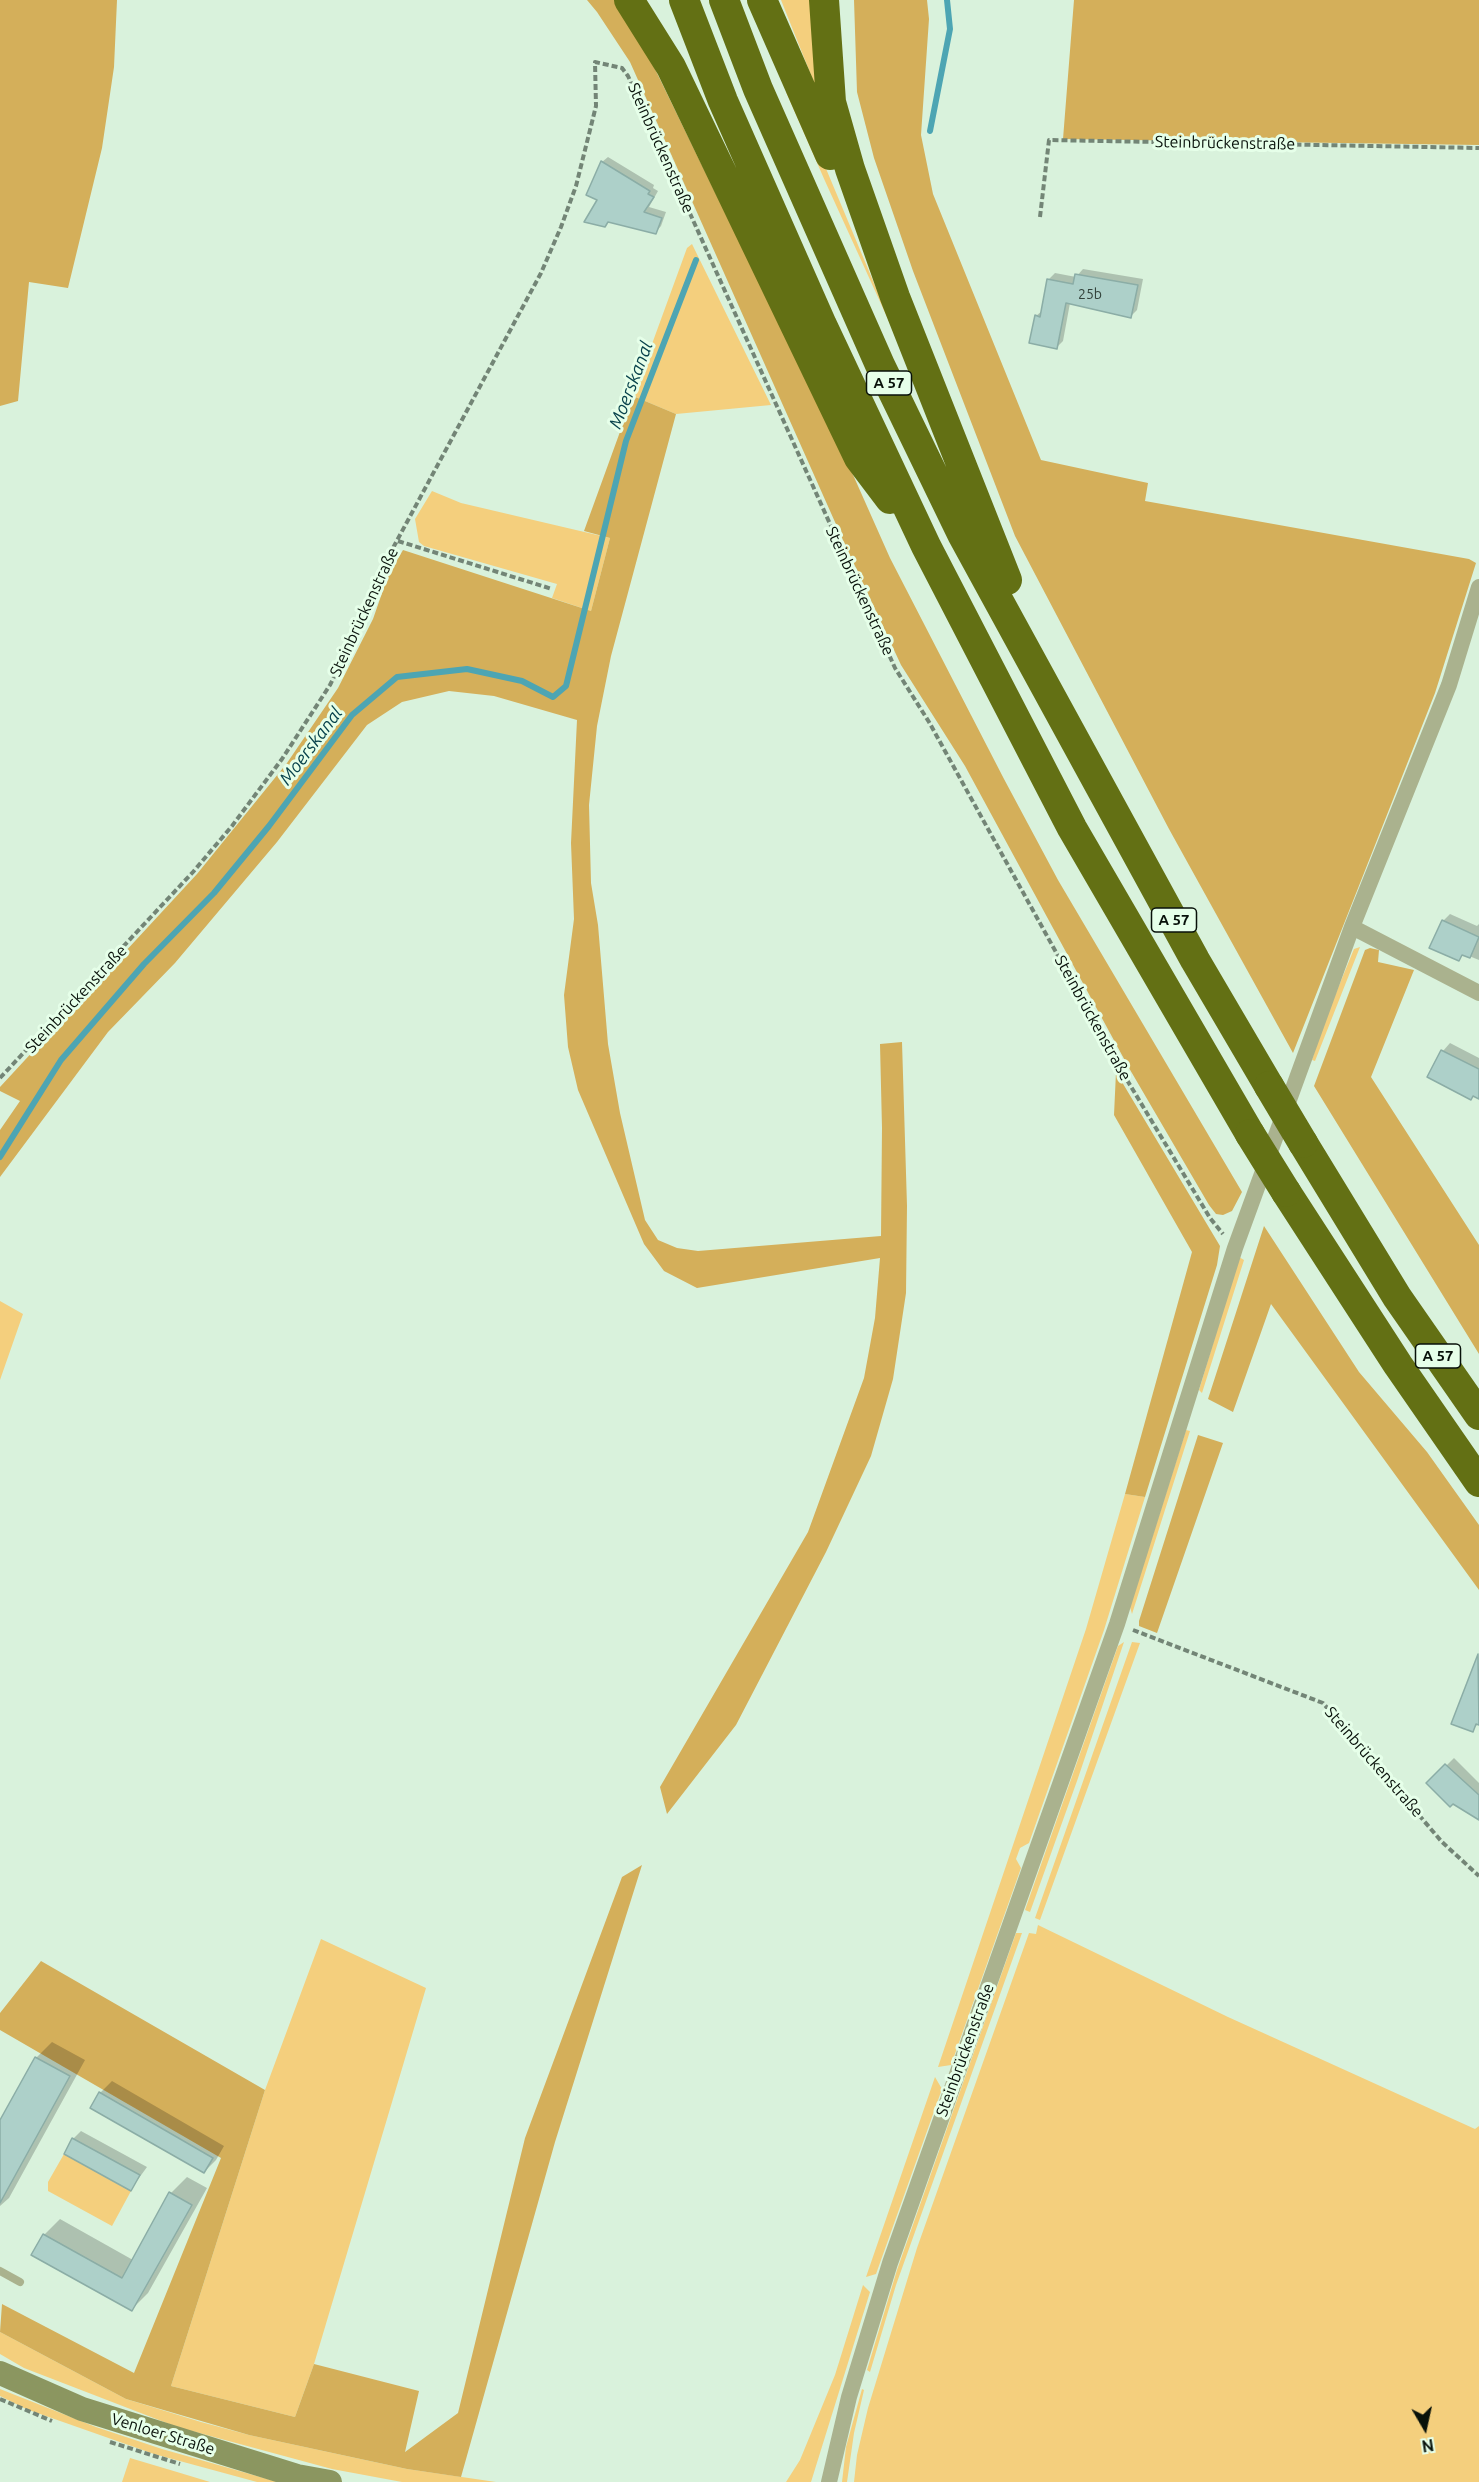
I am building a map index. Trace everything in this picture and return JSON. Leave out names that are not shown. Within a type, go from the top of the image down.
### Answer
[{"type":"highway","points":[[629,0],[671,67]]},
{"type":"highway","points":[[647,0],[671,67],[859,458],[926,546]]},
{"type":"highway","name":"A 57","points":[[684,0],[723,101],[822,325],[926,546],[1072,828],[1286,1192],[1398,1365],[1479,1482]]},
{"type":"highway","name":"A 57","points":[[724,0],[758,89],[880,365],[962,534],[1195,960],[1303,1143],[1398,1297],[1479,1415]]},
{"type":"highway","points":[[762,0],[895,297]]},
{"type":"highway","points":[[824,0],[831,102],[850,169],[895,297],[999,564],[1064,698],[1082,752]]},
{"type":"main road","name":"Venloer Straße","points":[[0,2373],[82,2409],[297,2476],[330,2482]]},
{"type":"street","name":"Steinbrückenstraße","points":[[829,2482],[849,2397],[890,2263],[1117,1624],[1235,1248],[1352,927],[1449,685],[1479,587]]},
{"type":"street","points":[[1352,927],[1479,993]]},
{"type":"lane","points":[[0,2271],[20,2282]]},
{"type":"path","name":"Steinbrückenstraße","points":[[0,1078],[193,872],[282,759],[348,650],[379,574],[541,273],[561,227],[576,186],[596,106],[595,62],[622,68],[628,75],[895,668],[929,722],[1121,1070],[1210,1218],[1235,1248]]},
{"type":"path","name":"Steinbrückenstraße","points":[[1040,217],[1049,140],[1479,147]]},
{"type":"path","points":[[398,542],[552,590]]},
{"type":"path","name":"Steinbrückenstraße","points":[[1117,1624],[1323,1703],[1442,1842],[1479,1876]]},
{"type":"shaded area","points":[[0,0],[117,0],[114,67],[102,148],[68,288],[29,282],[18,401],[0,406]]},
{"type":"shaded area","points":[[587,0],[614,0],[635,28],[854,477],[890,558],[1004,779],[1058,880],[1242,1192],[1232,1211],[1223,1215],[1216,1214],[1209,1205],[1129,1068],[965,766],[901,665],[630,62]]},
{"type":"shaded area","points":[[781,0],[817,0],[817,90]]},
{"type":"shaded area","points":[[854,0],[927,0],[929,19],[921,135],[933,194],[1041,460],[1148,483],[1145,501],[1469,559],[1476,563],[1435,693],[1293,1053],[1169,829],[1015,536],[913,271],[874,158],[857,92]]},
{"type":"shaded area","points":[[1074,0],[1479,0],[1479,145],[1063,139]]},
{"type":"shaded area","points":[[786,92],[801,109],[902,350],[825,181]]},
{"type":"shaded area","points":[[692,244],[771,405],[676,414],[633,396],[687,248]]},
{"type":"shaded area","points":[[633,396],[676,414],[611,656],[597,726],[589,805],[591,883],[598,925],[608,1044],[620,1113],[645,1220],[658,1240],[677,1248],[698,1251],[881,1236],[880,1044],[902,1042],[907,1206],[906,1293],[893,1379],[871,1456],[826,1552],[736,1725],[667,1814],[660,1787],[808,1532],[864,1378],[875,1318],[880,1258],[697,1288],[664,1271],[644,1244],[578,1090],[568,1047],[564,995],[574,919],[571,843],[577,720],[494,696],[449,691],[402,702],[367,725],[277,842],[175,963],[108,1032],[0,1177],[0,1130],[20,1101],[0,1091],[0,1087],[197,874],[287,763],[338,688],[373,619],[388,576],[403,550],[591,611],[610,538],[584,531]]},
{"type":"shaded area","points":[[432,491],[461,503],[610,538],[591,611],[552,598],[557,584],[424,546],[419,542],[415,519]]},
{"type":"shaded area","points":[[1360,947],[1315,1061],[1312,1060],[1322,1027],[1354,949]]},
{"type":"shaded area","points":[[1370,948],[1379,950],[1378,962],[1414,970],[1371,1077],[1479,1245],[1479,1354],[1314,1086],[1365,950]]},
{"type":"shaded area","points":[[1116,1072],[1220,1246],[1217,1265],[1145,1497],[1125,1494],[1192,1252],[1114,1115]]},
{"type":"shaded area","points":[[1264,1226],[1359,1372],[1427,1452],[1479,1525],[1479,1590],[1271,1304],[1233,1412],[1208,1399]]},
{"type":"shaded area","points":[[1239,1257],[1244,1260],[1202,1393],[1199,1390]]},
{"type":"shaded area","points":[[0,1301],[23,1314],[0,1380]]},
{"type":"shaded area","points":[[1186,1430],[1190,1431],[1132,1614],[1130,1607]]},
{"type":"shaded area","points":[[1198,1435],[1223,1443],[1157,1633],[1139,1626],[1139,1621]]},
{"type":"shaded area","points":[[1125,1494],[1145,1497],[1104,1630],[1029,1843],[1020,1848],[1016,1859],[1021,1868],[951,2065],[938,2067],[1086,1629]]},
{"type":"shaded area","points":[[1124,1642],[1030,1912],[1025,1910],[1118,1646]]},
{"type":"shaded area","points":[[1132,1642],[1140,1643],[1040,1920],[1035,1918]]},
{"type":"shaded area","points":[[642,1865],[555,2142],[461,2477],[407,2469],[249,2435],[126,2399],[0,2332],[2,2304],[134,2373],[221,2158],[0,2030],[0,2013],[41,1961],[265,2090],[171,2386],[295,2417],[314,2364],[419,2391],[405,2452],[458,2413],[525,2138],[622,1877]]},
{"type":"shaded area","points":[[1038,1925],[1228,2017],[1475,2129],[1479,2126],[1479,2482],[854,2482],[857,2455],[868,2408],[917,2248],[1029,1933],[1036,1934]]},
{"type":"shaded area","points":[[1016,1933],[1022,1933],[896,2285],[870,2372],[867,2370],[897,2270]]},
{"type":"shaded area","points":[[321,1939],[426,1988],[314,2364],[295,2417],[171,2386],[265,2090]]},
{"type":"shaded area","points":[[935,2077],[942,2089],[876,2274],[866,2277]]},
{"type":"shaded area","points":[[64,2154],[131,2191],[112,2226],[48,2191],[48,2182]]},
{"type":"shaded area","points":[[863,2285],[870,2292],[811,2482],[786,2482],[800,2460],[835,2375]]},
{"type":"shaded area","points":[[0,2332],[126,2399],[201,2422],[249,2435],[407,2469],[496,2482],[402,2482],[332,2469],[177,2427],[24,2368],[0,2354]]},
{"type":"shaded area","points":[[0,2389],[96,2427],[162,2449],[278,2482],[257,2482],[154,2454],[26,2409],[0,2396]]},
{"type":"shaded area","points":[[862,2389],[864,2390],[854,2433],[847,2482],[842,2482],[846,2447]]},
{"type":"shaded area","points":[[130,2458],[177,2472],[210,2482],[122,2482]]},
{"type":"building","points":[[601,161],[650,191],[648,194],[654,197],[644,212],[662,218],[656,234],[608,222],[605,227],[584,222],[597,200],[586,195]]},
{"type":"building","points":[[1075,274],[1138,285],[1131,318],[1066,303],[1057,349],[1029,343],[1035,315],[1040,317],[1047,279],[1073,284]]},
{"type":"building","points":[[1442,920],[1479,937],[1470,958],[1462,955],[1459,961],[1429,948]]},
{"type":"building","points":[[1441,1050],[1479,1069],[1479,1099],[1473,1096],[1471,1100],[1427,1077]]},
{"type":"building","points":[[1478,1654],[1479,1725],[1476,1724],[1473,1732],[1451,1724]]},
{"type":"building","points":[[1445,1764],[1479,1795],[1479,1820],[1453,1804],[1450,1807],[1426,1783]]},
{"type":"building","points":[[35,2057],[70,2076],[0,2203],[0,2120]]},
{"type":"building","points":[[99,2092],[213,2158],[204,2173],[90,2108]]},
{"type":"building","points":[[72,2138],[140,2175],[131,2191],[64,2154]]},
{"type":"building","points":[[169,2192],[192,2205],[132,2311],[31,2255],[43,2234],[122,2278]]},
{"type":"waterway","name":"Moerskanal","points":[[930,131],[950,29],[947,0]]},
{"type":"waterway","name":"Moerskanal","points":[[0,1157],[61,1060],[144,964],[214,893],[269,826],[352,715],[397,677],[467,669],[522,681],[553,697],[566,686],[626,441],[696,260]]}]
